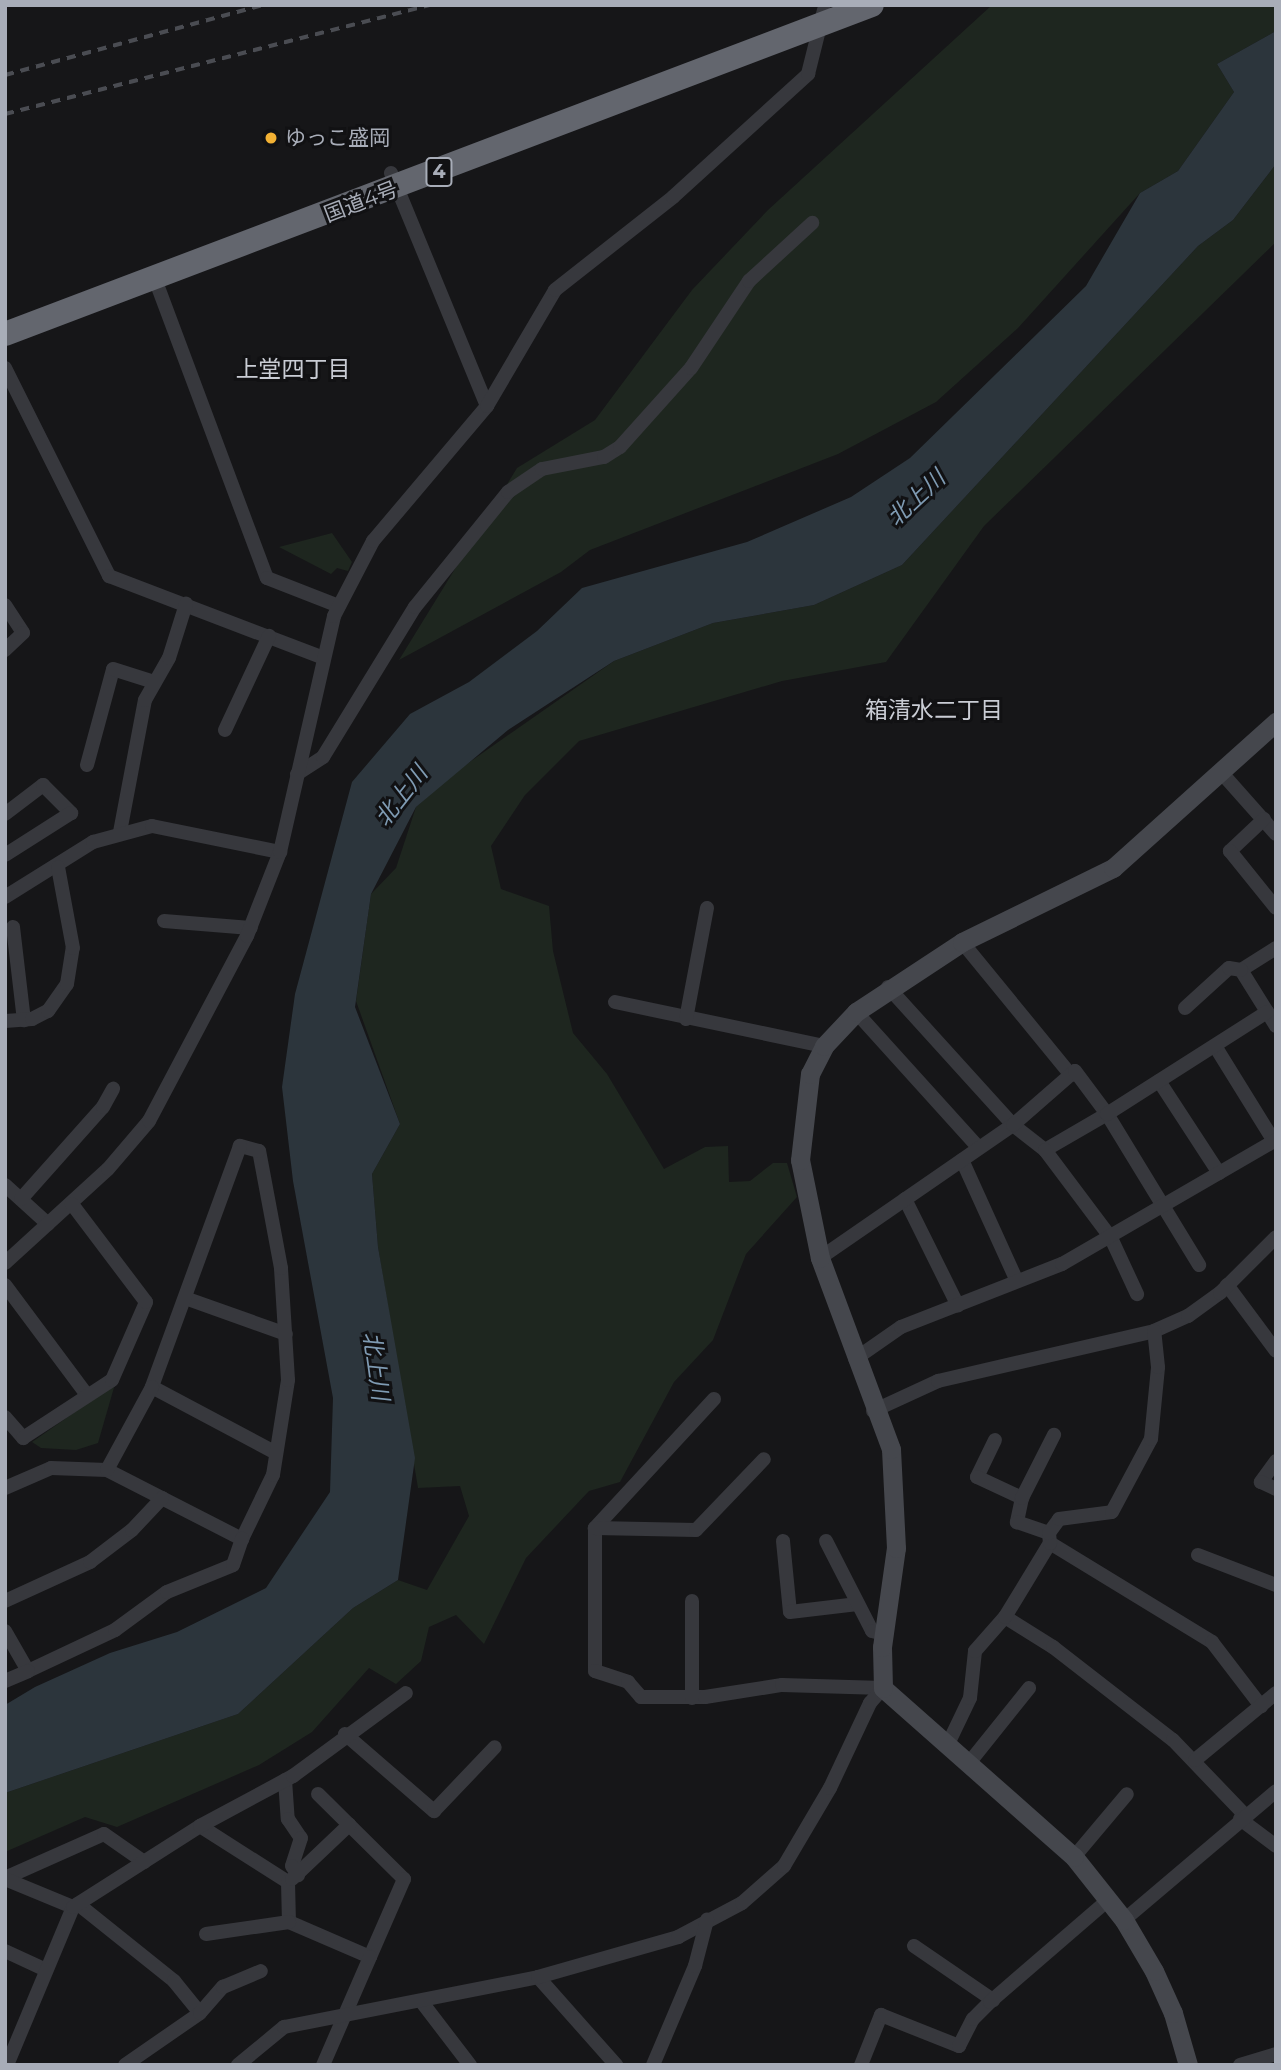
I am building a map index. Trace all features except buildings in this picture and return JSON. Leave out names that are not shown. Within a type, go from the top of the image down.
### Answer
[{"type":"highway","name":"国道4号","points":[[5,334],[155,279],[393,181],[827,13],[872,5]]},
{"type":"highway","name":"国道4号","points":[[5,320],[393,181]]},
{"type":"street","points":[[5,1263],[72,1204],[149,1121],[251,928],[280,852],[324,658],[339,606],[373,541],[487,405],[555,290],[673,197],[774,109],[808,74],[827,13]]},
{"type":"street","points":[[393,181],[487,405]]},
{"type":"street","points":[[297,774],[323,757],[415,607],[466,539],[508,492],[542,470],[604,457],[620,447],[691,368],[749,281],[813,223]]},
{"type":"street","points":[[155,279],[267,578],[339,606]]},
{"type":"street","points":[[5,368],[109,576],[324,658]]},
{"type":"street","points":[[120,832],[145,700],[169,658],[186,604]]},
{"type":"street","points":[[5,605],[23,633],[5,650]]},
{"type":"street","points":[[225,730],[269,636]]},
{"type":"street","points":[[87,765],[113,669],[154,682]]},
{"type":"street","points":[[239,2065],[284,2027],[343,2012],[421,2001],[538,1977],[678,1937],[742,1903],[784,1866],[830,1788],[870,1703],[883,1688],[884,1633],[896,1548],[896,1500],[891,1449],[873,1411],[820,1258],[800,1160],[810,1074],[824,1046],[856,1012],[888,987],[962,942],[1113,868],[1276,722]]},
{"type":"street","points":[[1220,771],[1276,834]]},
{"type":"street","points":[[5,814],[43,785],[71,813],[5,855]]},
{"type":"street","points":[[1264,819],[1230,851],[1273,898]]},
{"type":"street","points":[[5,897],[93,842],[120,832],[168,827],[280,852]]},
{"type":"street","points":[[5,1021],[24,1020],[48,1011],[67,984],[73,948],[58,866]]},
{"type":"street","points":[[686,1019],[708,908]]},
{"type":"street","points":[[164,921],[251,928]]},
{"type":"street","points":[[13,927],[24,1020]]},
{"type":"street","points":[[962,942],[1071,1075]]},
{"type":"street","points":[[1185,1008],[1229,968],[1241,970],[1276,948]]},
{"type":"street","points":[[1241,970],[1276,1026]]},
{"type":"street","points":[[888,987],[1013,1125],[1045,1150],[1111,1238],[1137,1294]]},
{"type":"street","points":[[615,1002],[824,1046]]},
{"type":"street","points":[[856,1012],[979,1148]]},
{"type":"street","points":[[1045,1150],[1107,1114],[1267,1012]]},
{"type":"street","points":[[855,1359],[901,1327],[1017,1281],[1111,1238],[1275,1140],[1215,1046]]},
{"type":"street","points":[[820,1258],[1013,1125],[1075,1071],[1107,1114],[1199,1265]]},
{"type":"street","points":[[1160,1080],[1219,1173]]},
{"type":"street","points":[[21,1199],[103,1107],[113,1089]]},
{"type":"street","points":[[5,1681],[115,1630],[167,1592],[233,1565],[242,1539],[273,1475],[288,1380],[279,1257],[259,1151],[240,1146],[152,1387],[107,1470]]},
{"type":"street","points":[[961,1160],[1017,1281]]},
{"type":"street","points":[[5,1185],[48,1224]]},
{"type":"street","points":[[905,1199],[958,1306]]},
{"type":"street","points":[[5,1417],[23,1438],[112,1380],[146,1302],[72,1204]]},
{"type":"street","points":[[873,1411],[937,1381],[1154,1331],[1188,1316],[1227,1285],[1275,1239]]},
{"type":"street","points":[[5,1285],[87,1395]]},
{"type":"street","points":[[1227,1285],[1276,1351]]},
{"type":"street","points":[[185,1298],[286,1334]]},
{"type":"street","points":[[947,1746],[970,1698],[975,1651],[1005,1617],[1059,1519],[1112,1512],[1151,1439],[1158,1367],[1154,1331]]},
{"type":"street","points":[[152,1387],[276,1453]]},
{"type":"street","points":[[714,1399],[594,1528],[595,1671],[628,1682],[641,1697],[692,1698],[782,1685],[883,1688],[1074,1857],[1125,1920],[1173,2013],[1188,2065]]},
{"type":"street","points":[[1054,1435],[1022,1498],[1017,1522],[1050,1538],[1212,1642],[1261,1706]]},
{"type":"street","points":[[995,1440],[977,1477],[1022,1498]]},
{"type":"street","points":[[594,1528],[696,1530],[764,1460]]},
{"type":"street","points":[[1276,1461],[1261,1482],[1276,1489]]},
{"type":"street","points":[[10,1485],[51,1468],[107,1470],[242,1539]]},
{"type":"street","points":[[5,1601],[90,1562],[132,1530],[162,1498]]},
{"type":"street","points":[[783,1541],[790,1612],[858,1604]]},
{"type":"street","points":[[826,1541],[872,1631],[884,1633]]},
{"type":"street","points":[[1198,1555],[1276,1585]]},
{"type":"street","points":[[692,1601],[692,1698]]},
{"type":"street","points":[[1005,1617],[1053,1647],[1195,1760],[1243,1817],[1276,1846]]},
{"type":"street","points":[[5,1632],[28,1671]]},
{"type":"street","points":[[969,1763],[1029,1688]]},
{"type":"street","points":[[7,2065],[11,2038],[76,1905],[200,1825],[285,1780],[345,1734],[406,1693]]},
{"type":"street","points":[[1195,1760],[1276,1693]]},
{"type":"street","points":[[345,1734],[433,1811],[495,1747]]},
{"type":"street","points":[[285,1780],[288,1819],[301,1838],[292,1867],[289,1922]]},
{"type":"street","points":[[1125,1920],[1276,1791]]},
{"type":"street","points":[[318,1794],[404,1879],[343,2012],[323,2065]]},
{"type":"street","points":[[1074,1857],[1127,1794]]},
{"type":"street","points":[[200,1825],[293,1879]]},
{"type":"street","points":[[293,1879],[349,1825]]},
{"type":"street","points":[[5,1879],[104,1834],[144,1861]]},
{"type":"street","points":[[5,1879],[76,1905],[174,1980],[200,2013]]},
{"type":"street","points":[[861,2065],[881,2015],[959,2046],[973,2020],[993,2000],[1108,1900]]},
{"type":"street","points":[[653,2065],[695,1966],[707,1920]]},
{"type":"street","points":[[206,1934],[289,1922],[370,1957]]},
{"type":"street","points":[[914,1945],[993,2000]]},
{"type":"street","points":[[5,1951],[46,1970]]},
{"type":"street","points":[[125,2065],[200,2013],[223,1987],[261,1971]]},
{"type":"street","points":[[538,1977],[616,2065]]},
{"type":"street","points":[[421,2001],[470,2065]]},
{"type":"street","points":[[1241,2065],[1276,2054]]},
{"type":"shaded area","points":[[992,5],[1276,5],[1276,31],[1217,64],[1234,92],[1178,171],[1140,193],[1018,328],[936,402],[838,454],[590,550],[561,572],[399,660],[517,468],[595,420],[692,290],[768,210]]},
{"type":"shaded area","points":[[1276,164],[1276,242],[984,526],[886,662],[782,681],[579,741],[525,795],[491,846],[501,889],[549,906],[553,951],[573,1033],[607,1074],[664,1169],[705,1147],[728,1146],[729,1182],[750,1181],[773,1163],[787,1163],[797,1197],[746,1254],[713,1340],[674,1382],[620,1482],[589,1491],[526,1558],[484,1644],[456,1615],[429,1627],[421,1661],[396,1684],[369,1668],[312,1732],[259,1765],[117,1827],[85,1817],[5,1852],[5,1793],[238,1714],[353,1608],[398,1580],[427,1590],[469,1516],[460,1486],[418,1488],[378,1247],[372,1174],[400,1124],[356,1001],[371,894],[396,868],[416,807],[454,773],[614,661],[713,623],[814,605],[902,565],[1198,246],[1233,220]]},
{"type":"shaded area","points":[[332,533],[352,562],[348,571],[337,568],[331,574],[279,547]]},
{"type":"shaded area","points":[[115,1384],[98,1443],[76,1450],[41,1448],[32,1442]]},
{"type":"water","name":"北上川","points":[[1276,31],[1276,164],[1233,220],[1198,246],[902,565],[814,605],[713,623],[614,661],[508,730],[416,807],[371,894],[355,1007],[400,1124],[372,1174],[378,1247],[415,1458],[398,1580],[353,1608],[238,1714],[5,1793],[5,1705],[35,1687],[110,1653],[177,1632],[266,1588],[330,1492],[333,1398],[293,1181],[282,1087],[295,994],[352,782],[410,714],[469,682],[537,631],[582,588],[747,542],[851,497],[910,458],[1086,286],[1140,193],[1178,171],[1234,92],[1217,64]]},
{"type":"railway","points":[[5,75],[263,5]]},
{"type":"railway","points":[[5,114],[431,5]]},
{"type":"place","name":"ゆっこ盛岡","points":[[271,138]]},
{"type":"district","name":"上堂四丁目","points":[[293,369]]},
{"type":"district","name":"箱清水二丁目","points":[[934,710]]}]
